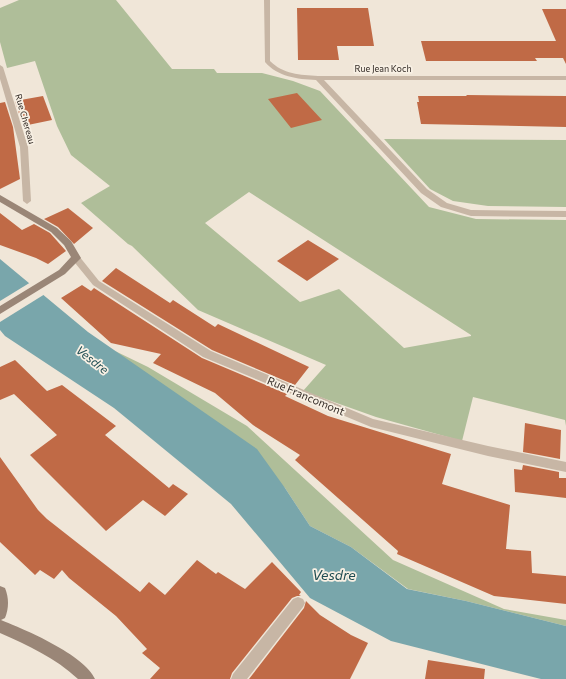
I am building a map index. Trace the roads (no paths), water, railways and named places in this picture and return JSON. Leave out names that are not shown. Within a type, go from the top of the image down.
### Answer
[{"type":"street","name":"Rue Jean Koch","points":[[267,0],[267,62],[272,69],[280,72],[318,78],[566,78]]},
{"type":"street","name":"Rue Chereau","points":[[0,67],[24,147],[27,201]]},
{"type":"street","points":[[318,78],[424,191],[444,205],[471,213],[566,214]]},
{"type":"street","points":[[0,198],[54,230],[68,243],[76,258],[62,272],[0,311]]},
{"type":"street","name":"Rue Francomont","points":[[76,258],[96,283],[207,354],[371,423],[488,451],[566,467]]},
{"type":"street","points":[[0,592],[2,598],[0,614]]},
{"type":"street","points":[[238,679],[298,603]]},
{"type":"street","points":[[0,626],[48,648],[68,661],[88,679]]},
{"type":"water","name":"Vesdre","points":[[0,259],[88,332],[257,449],[310,526],[351,547],[407,589],[466,601],[566,626],[566,679],[541,679],[391,641],[310,598],[231,504],[114,408],[5,336],[0,330]]}]
